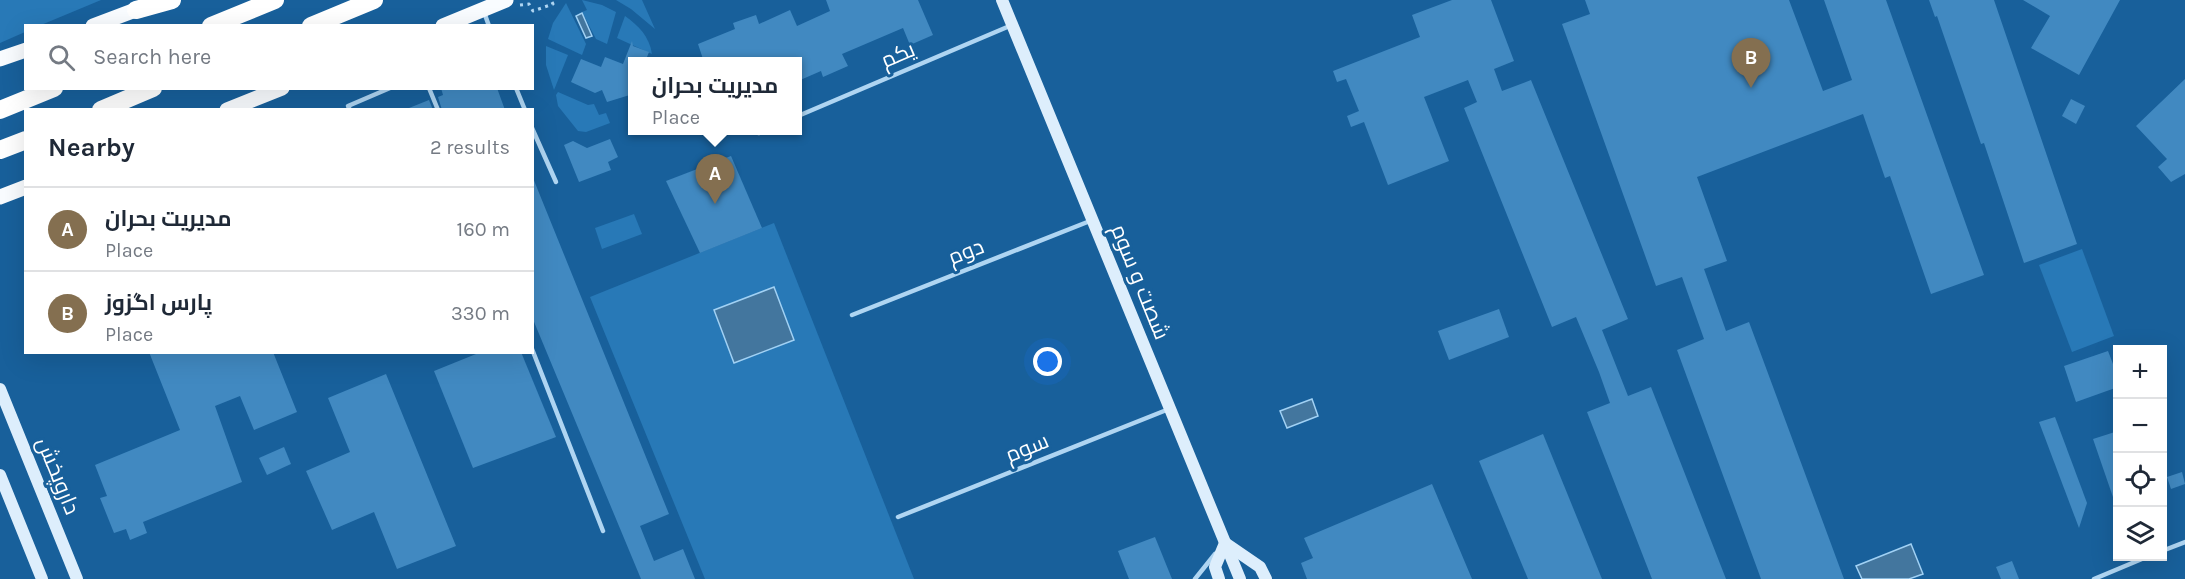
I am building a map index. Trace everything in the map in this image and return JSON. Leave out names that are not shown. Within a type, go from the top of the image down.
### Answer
[{"type":"highway","points":[[136,10],[172,0]]},
{"type":"highway","points":[[216,24],[275,0]]},
{"type":"highway","points":[[316,24],[374,0]]},
{"type":"highway","points":[[0,110],[49,90]]},
{"type":"highway","points":[[105,108],[148,90]]},
{"type":"highway","points":[[0,150],[24,141]]},
{"type":"main road","points":[[98,24],[160,0]]},
{"type":"main road","points":[[448,24],[506,0]]},
{"type":"main road","points":[[0,59],[24,51]]},
{"type":"main road","points":[[232,108],[277,90]]},
{"type":"main road","points":[[0,197],[24,188]]},
{"type":"street","name":"شصت و سوم","points":[[1002,0],[1240,579]]},
{"type":"street","name":"داروپخش","points":[[0,389],[77,579]]},
{"type":"street","points":[[0,475],[42,579]]},
{"type":"street","points":[[1219,579],[1215,567],[1225,543],[1260,567],[1266,579]]},
{"type":"lane","points":[[483,9],[488,24]]},
{"type":"lane","name":"یکم","points":[[802,114],[1012,25]]},
{"type":"lane","points":[[349,108],[348,106],[385,90]]},
{"type":"lane","points":[[430,90],[437,108]]},
{"type":"lane","points":[[517,90],[524,108]]},
{"type":"lane","points":[[534,132],[556,182]]},
{"type":"lane","name":"دوم","points":[[852,315],[1093,220]]},
{"type":"lane","points":[[534,354],[603,531]]},
{"type":"lane","name":"سوم","points":[[898,517],[1169,409]]},
{"type":"lane","points":[[2167,549],[2185,542]]},
{"type":"lane","points":[[1195,579],[1225,543]]},
{"type":"lane","points":[[2094,579],[2137,561]]},
{"type":"path","points":[[529,4],[533,11],[552,2]]},
{"type":"shaded area","points":[[0,0],[101,0],[43,24],[24,24],[24,32],[0,43]]},
{"type":"shaded area","points":[[582,0],[602,5],[616,12],[607,44],[596,39],[582,12],[587,10]]},
{"type":"shaded area","points":[[616,0],[642,0],[655,29],[631,9]]},
{"type":"shaded area","points":[[566,3],[586,44],[582,55],[548,39],[553,23]]},
{"type":"shaded area","points":[[582,13],[592,36],[586,38],[576,16]]},
{"type":"shaded area","points":[[625,16],[643,32],[652,54],[617,38]]},
{"type":"shaded area","points":[[546,46],[568,55],[554,90],[546,65]]},
{"type":"shaded area","points":[[558,92],[588,105],[594,104],[599,115],[606,113],[610,123],[586,132],[578,131],[558,106],[556,95]]},
{"type":"shaded area","points":[[634,214],[642,234],[602,249],[595,228]]},
{"type":"shaded area","points":[[774,223],[914,579],[705,579],[590,297]]},
{"type":"shaded area","points":[[2082,249],[2114,336],[2072,352],[2039,265]]},
{"type":"shaded area","points":[[774,287],[794,340],[734,363],[714,310]]},
{"type":"shaded area","points":[[1312,399],[1318,416],[1287,428],[1280,411]]},
{"type":"shaded area","points":[[1911,544],[1923,574],[1909,579],[1862,579],[1856,566]]},
{"type":"building","points":[[826,0],[918,0],[933,35],[910,45],[903,28],[842,54],[848,66],[823,77],[821,71],[802,79],[802,57],[702,57],[698,44],[735,29],[733,23],[756,15],[759,24],[790,10],[797,26],[830,11]]},
{"type":"building","points":[[1452,0],[1491,0],[1514,61],[1494,69],[1502,91],[1531,80],[1628,319],[1602,330],[1628,396],[1651,387],[1726,579],[1652,579],[1587,412],[1610,403],[1599,372],[1576,317],[1552,327],[1464,108],[1477,102],[1468,80],[1424,97],[1449,161],[1388,185],[1364,122],[1351,127],[1347,116],[1359,111],[1346,79],[1337,82],[1333,71],[1420,37],[1412,15]]},
{"type":"building","points":[[1585,0],[1789,0],[1823,91],[1852,80],[1824,0],[1886,0],[1984,275],[1931,294],[1890,176],[1885,178],[1863,114],[1697,177],[1727,261],[1704,269],[1726,331],[1749,322],[1844,579],[1761,579],[1677,350],[1704,339],[1682,277],[1656,286],[1562,24],[1590,14]]},
{"type":"building","points":[[1929,0],[1994,0],[2077,244],[2024,263],[1984,143],[1981,144],[1937,16],[1935,17]]},
{"type":"building","points":[[2023,0],[2120,0],[2079,75],[2031,48],[2050,16]]},
{"type":"building","points":[[632,41],[633,46],[649,52],[647,57],[628,57],[628,96],[607,102],[602,90],[595,93],[571,82],[581,59],[601,67],[605,57],[623,64]]},
{"type":"building","points":[[2185,79],[2185,174],[2171,182],[2158,167],[2167,159],[2136,126]]},
{"type":"building","points":[[442,90],[498,90],[504,108],[441,108],[438,97],[443,95]]},
{"type":"building","points":[[2071,99],[2085,106],[2076,124],[2062,116]]},
{"type":"building","points":[[429,100],[432,108],[409,108]]},
{"type":"building","points":[[610,139],[618,157],[608,162],[611,170],[579,182],[564,145],[573,141],[587,148]]},
{"type":"building","points":[[731,156],[762,228],[700,253],[666,181]]},
{"type":"building","points":[[534,180],[669,514],[640,526],[654,561],[683,549],[695,579],[641,579],[534,322]]},
{"type":"building","points":[[1499,309],[1509,337],[1449,360],[1438,331]]},
{"type":"building","points":[[2108,351],[2113,364],[2113,389],[2076,402],[2064,366]]},
{"type":"building","points":[[150,354],[274,354],[297,412],[254,430],[240,396],[215,406],[242,482],[143,522],[147,533],[130,540],[126,529],[114,533],[100,498],[107,496],[95,465],[180,430]]},
{"type":"building","points":[[476,354],[522,354],[556,437],[473,468],[434,371]]},
{"type":"building","points":[[386,374],[456,546],[397,569],[374,512],[332,530],[306,471],[350,452],[328,398]]},
{"type":"building","points":[[2055,417],[2087,503],[2079,528],[2039,422]]},
{"type":"building","points":[[2113,433],[2113,497],[2093,439]]},
{"type":"building","points":[[1543,434],[1602,579],[1528,579],[1479,461]]},
{"type":"building","points":[[284,447],[291,464],[267,475],[259,458]]},
{"type":"building","points":[[2182,472],[2185,484],[2171,489],[2167,477]]},
{"type":"building","points":[[1432,484],[1472,579],[1307,579],[1301,563],[1313,558],[1304,538]]},
{"type":"building","points":[[1155,537],[1172,579],[1129,579],[1118,551]]},
{"type":"building","points":[[2012,561],[2019,579],[2001,579],[1996,567]]},
{"type":"place","name":"پارس اگزوز","points":[[1751,88]]},
{"type":"place","name":"مدیریت بحران","points":[[715,204]]}]
